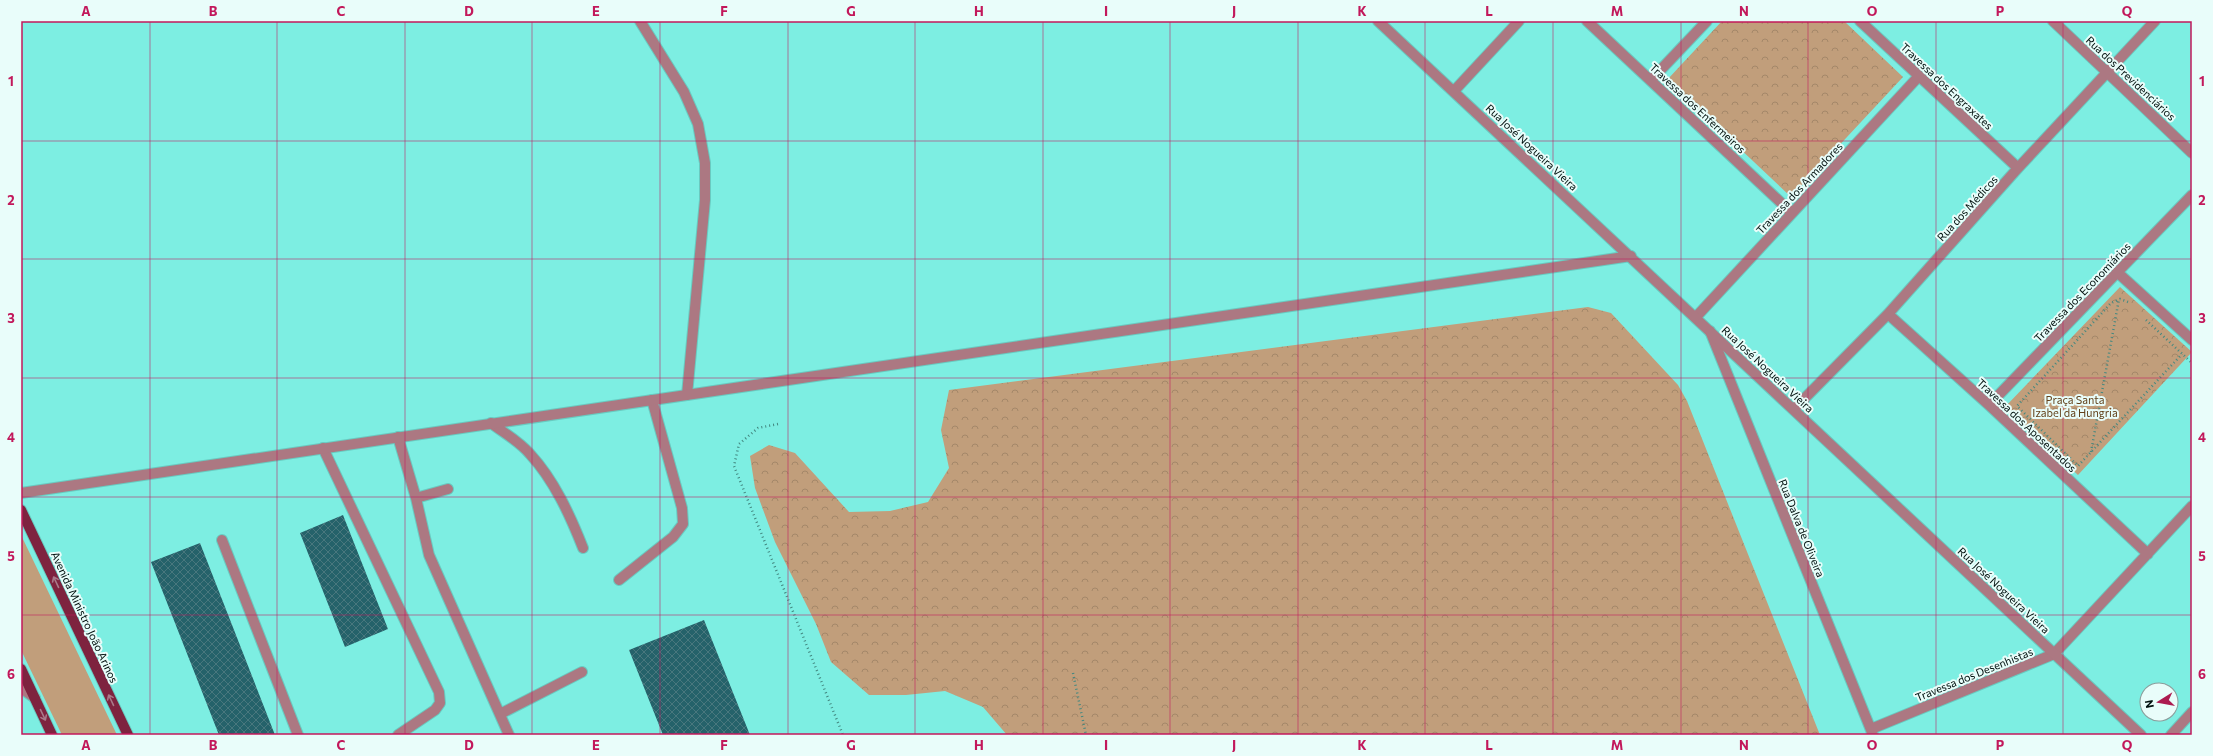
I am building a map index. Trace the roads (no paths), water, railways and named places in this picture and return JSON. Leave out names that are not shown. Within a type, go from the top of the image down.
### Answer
[{"type":"main road","name":"Avenida Ministro João Arinos","points":[[21,510],[128,735]]},
{"type":"main road","points":[[21,669],[52,735]]},
{"type":"street","points":[[640,21],[684,92],[698,124],[705,163],[705,200],[687,394]]},
{"type":"street","name":"Rua José Nogueira Vieira","points":[[1378,21],[1631,256],[2141,735]]},
{"type":"street","points":[[1454,91],[1519,21]]},
{"type":"street","name":"Travessa dos Enfermeiros","points":[[1587,21],[1792,213]]},
{"type":"street","points":[[1651,80],[1707,21]]},
{"type":"street","name":"Travessa dos Engraxates","points":[[1860,21],[2018,168]]},
{"type":"street","name":"Rua dos Previdenciários","points":[[2053,21],[2192,153]]},
{"type":"street","name":"Rua dos Médicos","points":[[1794,409],[1888,314],[2018,168],[2155,21]]},
{"type":"street","name":"Travessa dos Armadores","points":[[1696,317],[1919,76]]},
{"type":"street","name":"Travessa dos Economiários","points":[[1989,405],[2192,195]]},
{"type":"street","points":[[21,493],[1631,256]]},
{"type":"street","points":[[2117,272],[2192,340]]},
{"type":"street","name":"Travessa dos Aposentados","points":[[1888,314],[1989,405],[2148,554]]},
{"type":"street","name":"Rua Dalva de Oliveira","points":[[1709,329],[1872,732]]},
{"type":"street","points":[[619,580],[673,537],[683,524],[682,508],[652,400]]},
{"type":"street","points":[[491,423],[519,443],[541,468],[571,516],[583,548]]},
{"type":"street","points":[[398,437],[416,498],[429,555],[509,735]]},
{"type":"street","points":[[323,448],[439,692],[440,703],[435,710],[398,735]]},
{"type":"street","points":[[416,498],[448,489]]},
{"type":"street","name":"Travessa dos Desenhistas","points":[[1872,732],[2054,654],[2192,506]]},
{"type":"street","points":[[222,540],[298,735]]},
{"type":"street","points":[[500,714],[582,672]]},
{"type":"street","points":[[21,688],[35,698]]},
{"type":"street","points":[[2171,735],[2192,712]]},
{"type":"park label","name":"Praça Santa Izabel da Hungria","points":[[2075,405]]}]
